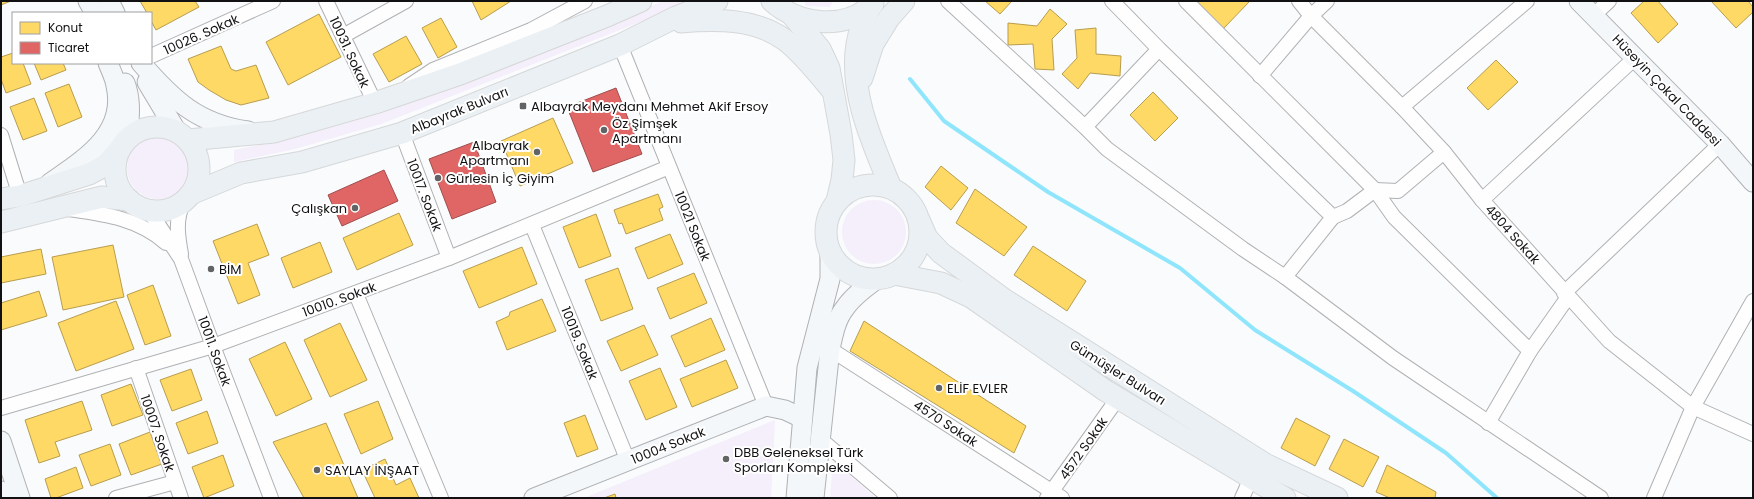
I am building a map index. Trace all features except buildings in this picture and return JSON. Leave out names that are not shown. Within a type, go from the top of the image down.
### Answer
[{"type":"main road","points":[[183,136],[274,132],[375,104],[460,74],[580,27],[641,1]]},
{"type":"main road","name":"Albayrak Bulvarı","points":[[188,198],[241,173],[302,162],[402,133],[620,45],[664,23],[717,1]]},
{"type":"main road","points":[[754,1],[781,8],[812,21],[833,22],[853,16],[874,4]]},
{"type":"main road","points":[[858,92],[873,44],[889,18],[904,1]]},
{"type":"main road","points":[[874,4],[862,24],[856,43],[858,92],[869,132],[891,188]]},
{"type":"main road","points":[[781,8],[820,49],[829,68],[844,160],[842,180],[837,202]]},
{"type":"main road","points":[[664,23],[714,19],[728,20],[773,33],[784,39],[800,53],[833,91]]},
{"type":"main road","points":[[20,195],[98,170],[106,165],[124,144],[139,131],[152,127],[165,128],[183,136],[196,151],[199,165],[198,179],[188,198],[170,209],[155,211],[141,208],[129,200],[120,189],[116,175],[116,162],[124,144]]},
{"type":"main road","points":[[871,184],[891,188],[901,194],[912,205],[919,220],[920,236],[916,252],[907,264],[885,276],[866,279],[852,274],[839,265],[830,253],[826,238],[826,224],[831,208],[841,196],[855,187],[871,184]]},
{"type":"main road","points":[[1,222],[102,197],[129,200]]},
{"type":"main road","name":"Gümüşler Bulvarı","points":[[919,220],[927,238],[941,253],[1005,300],[1265,464],[1338,498]]},
{"type":"main road","name":"Gümüşler Bulvarı","points":[[885,276],[941,283],[970,297],[1118,398],[1285,498]]},
{"type":"street","points":[[88,1],[91,12]]},
{"type":"street","points":[[88,1],[94,12]]},
{"type":"street","points":[[109,1],[114,12]]},
{"type":"street","name":"10026. Sokak","points":[[152,56],[273,1]]},
{"type":"street","name":"10031. Sokak","points":[[326,1],[375,104]]},
{"type":"street","points":[[343,36],[406,1]]},
{"type":"street","points":[[402,94],[409,86],[433,70],[531,30],[585,1]]},
{"type":"street","points":[[580,27],[621,1]]},
{"type":"street","points":[[948,1],[1086,126],[1107,149],[1243,249],[1285,277],[1393,358],[1601,498]]},
{"type":"street","points":[[1112,1],[1333,217]]},
{"type":"street","points":[[1186,1],[1375,190],[1394,217],[1530,351]]},
{"type":"street","name":"4804 Sokak","points":[[1299,1],[1311,16],[1402,107],[1444,152],[1482,200],[1609,341],[1693,407],[1753,434]]},
{"type":"street","points":[[1260,76],[1311,16],[1327,1]]},
{"type":"street","points":[[1402,107],[1527,1]]},
{"type":"street","name":"Hüseyin Çokal Caddesi","points":[[1580,1],[1720,144],[1753,182]]},
{"type":"street","points":[[1594,16],[1609,1]]},
{"type":"street","points":[[511,54],[531,30]]},
{"type":"street","name":"10021 Sokak","points":[[620,45],[766,406]]},
{"type":"street","points":[[1086,126],[1160,49]]},
{"type":"street","points":[[1482,200],[1636,57]]},
{"type":"street","points":[[1,135],[20,195],[92,154],[108,133],[116,113],[118,101],[117,87],[108,64]]},
{"type":"street","points":[[118,64],[129,93],[130,106],[124,144]]},
{"type":"street","points":[[138,64],[148,85],[183,136]]},
{"type":"street","points":[[142,64],[166,91],[183,106],[203,118],[219,125],[235,129],[274,132]]},
{"type":"street","name":"10017. Sokak","points":[[402,133],[449,258]]},
{"type":"street","points":[[1488,423],[1530,351],[1566,295],[1720,144]]},
{"type":"street","points":[[1285,277],[1333,217],[1347,211],[1375,190],[1398,191],[1444,152]]},
{"type":"street","name":"10010. Sokak","points":[[1,408],[212,346],[356,294],[449,258],[669,167]]},
{"type":"street","points":[[182,259],[177,228],[179,211],[188,198]]},
{"type":"street","points":[[60,208],[115,217],[142,226],[160,237],[182,259]]},
{"type":"street","name":"10011. Sokak","points":[[148,209],[182,259],[212,346],[271,498]]},
{"type":"street","name":"10019. Sokak","points":[[532,224],[628,461]]},
{"type":"street","points":[[796,498],[806,368],[830,279],[830,253]]},
{"type":"street","points":[[814,498],[830,349],[834,331],[844,308],[860,292],[885,276]]},
{"type":"street","points":[[356,294],[441,498]]},
{"type":"street","points":[[1654,498],[1693,407],[1753,301]]},
{"type":"street","name":"4570 Sokak","points":[[830,349],[1054,496]]},
{"type":"street","name":"10007. Sokak","points":[[136,368],[181,498]]},
{"type":"street","name":"4572 Sokak","points":[[1054,496],[1118,398]]},
{"type":"street","points":[[766,406],[785,410],[802,418]]},
{"type":"street","name":"10004 Sokak","points":[[534,498],[766,406]]},
{"type":"street","points":[[820,438],[890,498]]},
{"type":"street","points":[[1,441],[20,498]]},
{"type":"street","points":[[1242,498],[1252,478]]},
{"type":"street","points":[[116,498],[175,482]]},
{"type":"street","points":[[1,491],[4,498]]},
{"type":"shaded area","points":[[663,1],[689,1],[640,22],[381,124],[295,149],[234,162],[234,150],[294,138],[379,114],[523,61]]},
{"type":"shaded area","points":[[805,1],[831,1],[832,3],[830,7],[807,6],[805,5]]},
{"type":"shaded area","points":[[152,137],[164,137],[180,146],[187,156],[189,168],[187,180],[180,190],[164,199],[152,199],[141,194],[132,185],[127,174],[127,162],[132,151],[141,142]]},
{"type":"shaded area","points":[[868,200],[880,200],[897,209],[904,220],[906,232],[904,244],[897,255],[880,264],[868,264],[856,259],[847,250],[842,238],[842,226],[847,214],[856,205]]},
{"type":"shaded area","name":"DBB Geleneksel Türk Sporları Kompleksi","points":[[775,420],[771,498],[584,498]]},
{"type":"shaded area","points":[[833,461],[876,498],[830,498]]},
{"type":"waterway","points":[[910,79],[944,121],[1048,192],[1180,268],[1255,330],[1353,391],[1446,453],[1497,498]]},
{"type":"place","name":"Albayrak Meydanı Mehmet Akif Ersoy","points":[[523,106]]},
{"type":"place","name":"Öz Şimşek Apartmanı","points":[[604,130]]},
{"type":"place","name":"Albayrak Apartmanı","points":[[537,152]]},
{"type":"place","name":"Gürlesin İç Giyim","points":[[438,178]]},
{"type":"place","name":"Çalışkan","points":[[355,208]]},
{"type":"place","name":"BİM","points":[[211,269]]},
{"type":"place","name":"ELİF EVLER","points":[[939,388]]},
{"type":"place","name":"DBB Geleneksel Türk Sporları Kompleksi","points":[[726,459]]},
{"type":"place","name":"SAYLAY İNŞAAT","points":[[317,470]]}]
